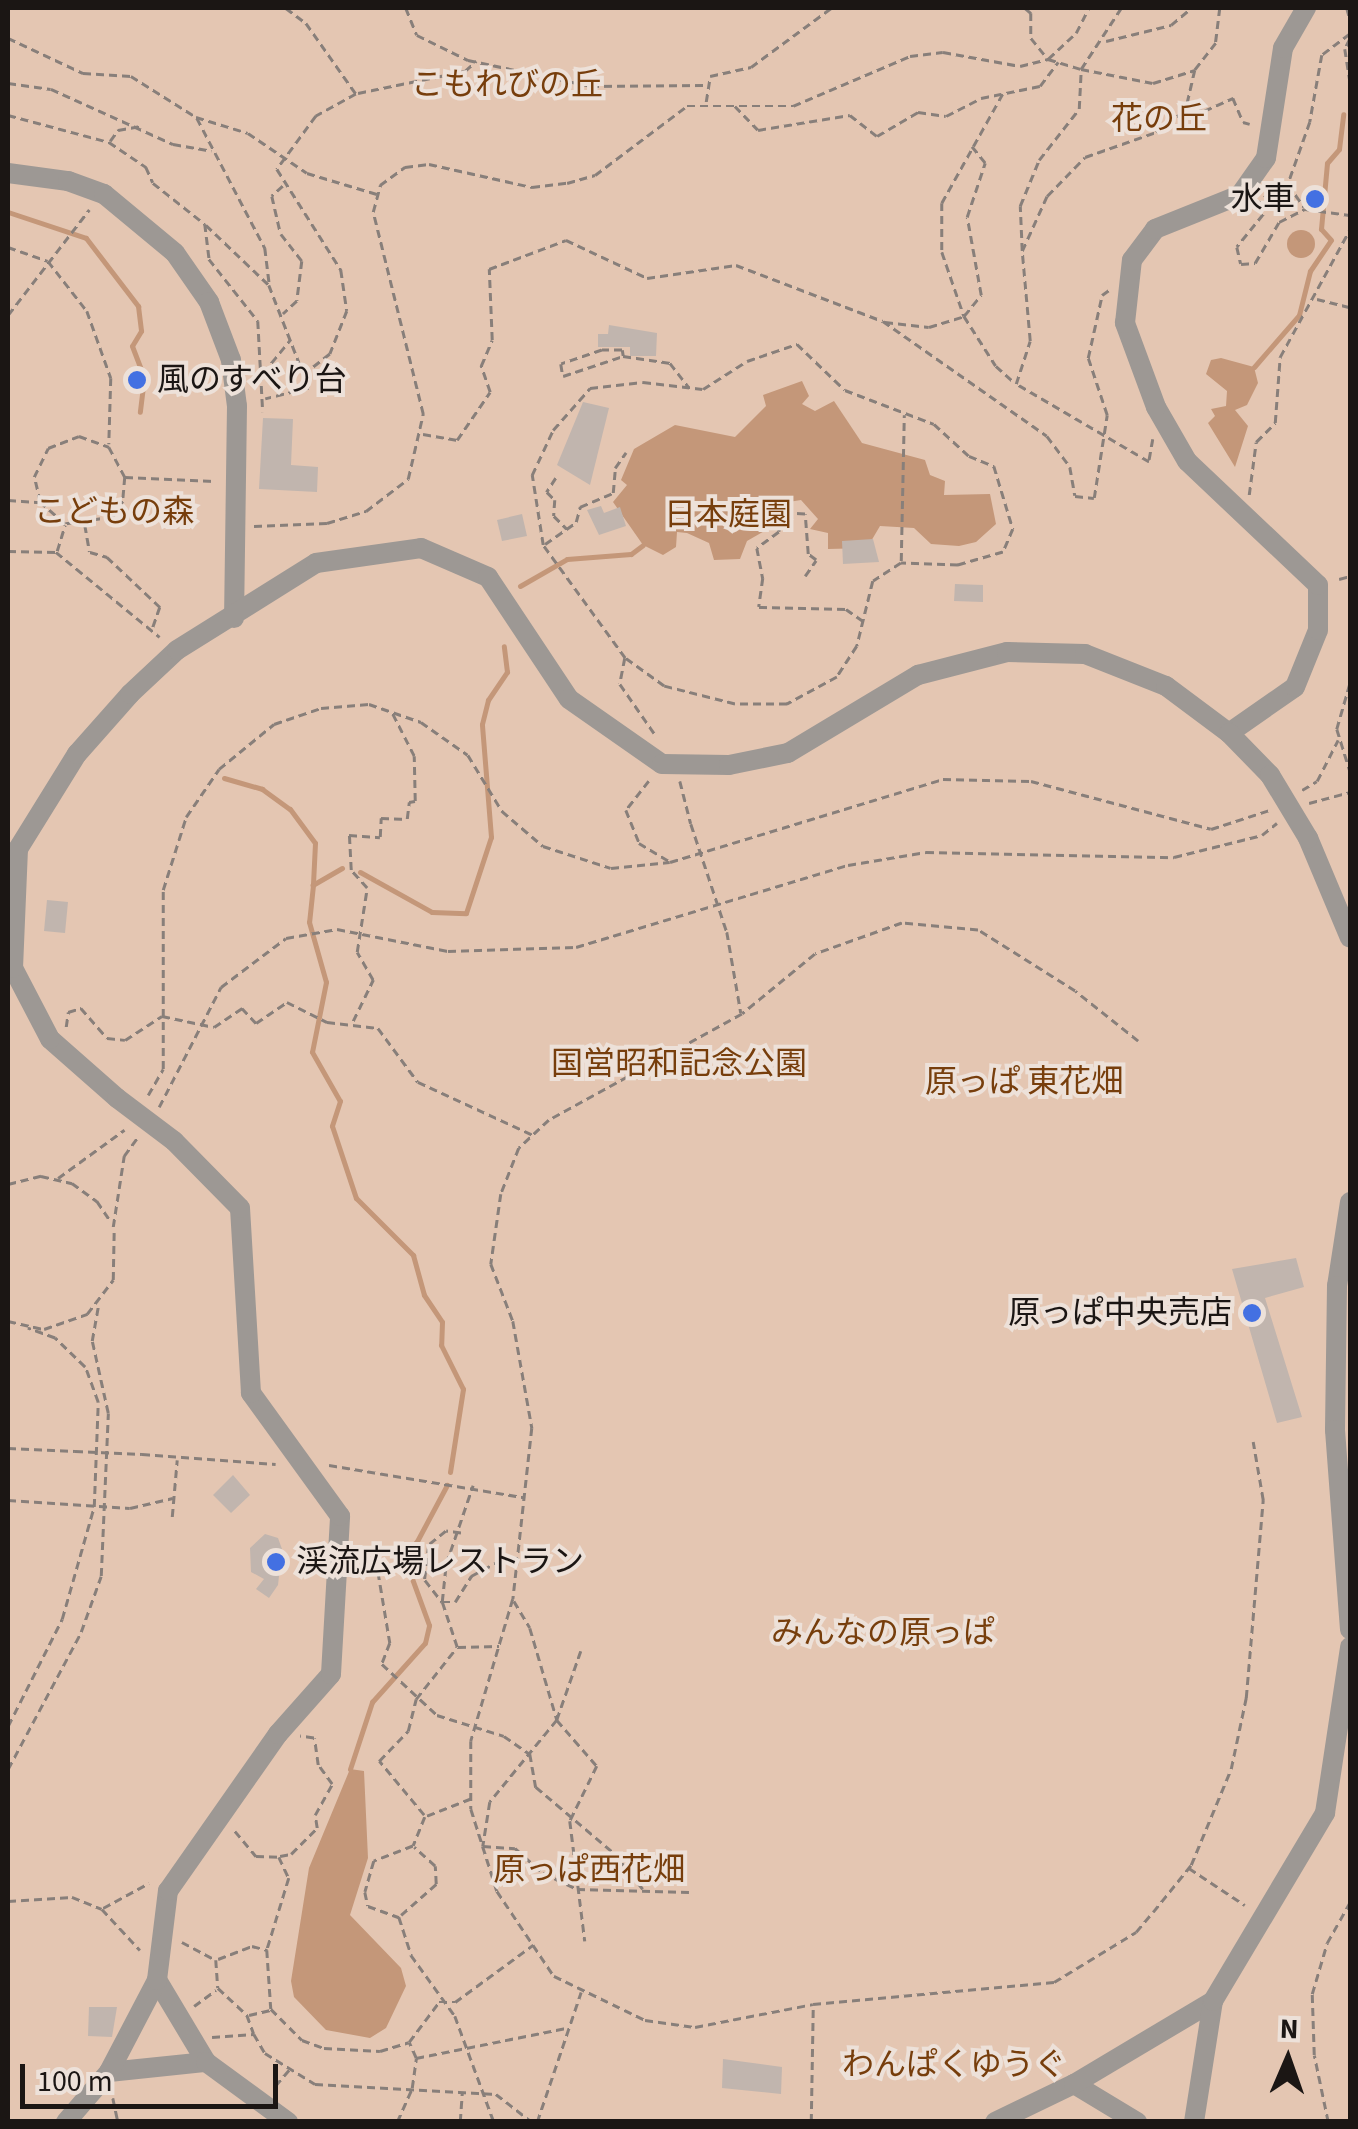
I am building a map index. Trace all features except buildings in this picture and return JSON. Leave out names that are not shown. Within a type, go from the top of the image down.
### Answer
[{"type":"street","points":[[1229,733],[1295,688],[1318,630],[1318,585],[1187,460],[1168,428],[1125,323],[1130,274],[1132,260],[1155,230],[1240,196],[1266,158],[1283,48],[1306,8]]},
{"type":"street","points":[[8,173],[68,180],[104,194],[176,253],[210,302],[231,360],[236,482],[234,618]]},
{"type":"street","points":[[66,2122],[109,2072],[157,1980],[175,1880],[278,1734],[332,1674],[340,1516],[252,1393],[240,1208],[174,1142],[116,1098],[50,1039],[12,968],[18,849],[77,754],[177,650],[234,618],[316,563],[421,548],[488,578],[569,699],[662,763],[729,765],[788,753],[918,676],[1007,652],[1085,654],[1166,686],[1229,733],[1270,775],[1308,838],[1350,938]]},
{"type":"street","points":[[1350,1202],[1336,1322],[1335,1430],[1347,1544],[1350,1629]]},
{"type":"street","points":[[1194,2122],[1213,2001],[1325,1813],[1350,1646]]},
{"type":"street","points":[[157,1980],[206,2062],[288,2122]]},
{"type":"street","points":[[995,2122],[1074,2084],[1213,2001]]},
{"type":"street","points":[[109,2072],[206,2062]]},
{"type":"street","points":[[1074,2084],[1137,2122]]},
{"type":"path","points":[[286,8],[306,23],[356,94]]},
{"type":"path","points":[[406,8],[416,36],[476,61],[591,86],[704,86]]},
{"type":"path","points":[[706,103],[704,86],[710,76],[751,66],[795,40],[831,8]]},
{"type":"path","points":[[1025,8],[1032,14],[1030,38],[1048,58],[1058,62],[1153,84],[1195,70]]},
{"type":"path","points":[[235,524],[287,528],[366,511],[408,479],[423,414],[373,212],[380,184],[405,166],[429,164],[532,187],[595,175],[663,120],[706,103],[793,106],[910,56],[965,52],[1020,66],[1048,58],[1076,33],[1089,8]]},
{"type":"path","points":[[1016,384],[1030,341],[1020,206],[1039,160],[1079,108],[1081,69],[1104,42],[1114,10],[1122,8]]},
{"type":"path","points":[[1104,42],[1171,26],[1191,8]]},
{"type":"path","points":[[1022,251],[1046,196],[1084,157],[1156,132],[1186,109],[1195,70],[1216,43],[1220,8]]},
{"type":"path","points":[[1348,8],[1350,19]]},
{"type":"path","points":[[1350,37],[1346,49],[1350,79]]},
{"type":"path","points":[[1350,37],[1322,55],[1310,122],[1288,184],[1238,247],[1240,264],[1255,263],[1279,222],[1305,208],[1350,215]]},
{"type":"path","points":[[8,38],[83,73],[131,76],[196,117],[248,133],[307,172],[378,194]]},
{"type":"path","points":[[303,375],[330,354],[346,311],[340,270],[277,169],[316,116],[356,94],[465,70],[476,61]]},
{"type":"path","points":[[735,106],[758,130],[850,115],[877,136],[918,112],[946,116],[1004,93],[1040,86],[1058,62]]},
{"type":"path","points":[[8,83],[51,89],[142,126],[173,144],[211,151]]},
{"type":"path","points":[[1004,93],[942,203],[942,252],[964,316],[996,366],[1016,384],[1104,431],[1150,462],[1152,440],[1168,428]]},
{"type":"path","points":[[1186,109],[1204,111],[1233,98],[1243,122],[1271,128]]},
{"type":"path","points":[[196,117],[266,248],[269,286]]},
{"type":"path","points":[[109,142],[118,130],[142,126]]},
{"type":"path","points":[[882,322],[929,327],[964,316],[981,295],[967,216],[985,163],[972,146]]},
{"type":"path","points":[[1288,184],[1305,208]]},
{"type":"path","points":[[283,314],[297,301],[302,261],[281,234],[276,215],[272,196],[284,185]]},
{"type":"path","points":[[8,315],[86,214]]},
{"type":"path","points":[[205,224],[269,286],[309,388],[263,400]]},
{"type":"path","points":[[1246,514],[1256,442],[1275,423],[1280,357],[1316,299],[1350,229]]},
{"type":"path","points":[[421,434],[456,440],[490,392],[481,366],[492,340],[489,268],[566,240],[647,278],[736,265],[882,322],[1048,436],[1070,467],[1075,496],[1094,498],[1107,416],[1088,358],[1102,295],[1130,274]]},
{"type":"path","points":[[8,247],[48,261],[87,311],[111,378],[110,447],[125,477],[123,501],[113,517],[65,524],[40,502],[34,478],[48,448],[80,436],[110,447]]},
{"type":"path","points":[[1316,299],[1350,307]]},
{"type":"path","points":[[263,373],[291,339]]},
{"type":"path","points":[[797,344],[845,390],[904,412],[994,466],[1013,530],[1003,552],[958,565],[901,563],[873,581],[858,646],[836,677],[787,704],[735,704],[664,686],[625,658],[558,573],[544,545],[532,474],[552,430],[590,388],[643,382],[690,388],[703,389],[747,361],[797,344]]},
{"type":"path","points":[[622,356],[622,350],[602,350],[561,364],[563,376],[622,356],[670,363],[690,388]]},
{"type":"path","points":[[901,563],[904,412]]},
{"type":"path","points":[[544,545],[567,529],[580,506],[613,492],[614,468],[626,452]]},
{"type":"path","points":[[125,477],[236,482]]},
{"type":"path","points":[[556,478],[547,492],[555,500],[554,516],[567,529]]},
{"type":"path","points":[[8,500],[40,502]]},
{"type":"path","points":[[805,576],[816,560],[808,554],[806,514],[784,513],[779,532],[757,548],[763,578],[758,607],[846,609],[864,622]]},
{"type":"path","points":[[56,552],[65,524]]},
{"type":"path","points":[[85,524],[90,552],[108,557],[160,607],[152,630]]},
{"type":"path","points":[[8,551],[56,552],[177,650]]},
{"type":"path","points":[[625,658],[620,684],[656,736],[662,763],[691,824],[727,932],[742,1014]]},
{"type":"path","points":[[1302,791],[1317,781],[1338,740],[1340,706],[1350,684]]},
{"type":"path","points":[[140,1109],[163,1069],[164,890],[186,817],[218,769],[274,724],[322,708],[370,704],[421,722],[476,767],[493,796],[543,846],[611,868],[670,862],[943,779],[1031,781],[1211,829],[1271,810]]},
{"type":"path","points":[[352,1022],[373,980],[355,933],[367,888],[351,870],[349,835],[380,837],[381,818],[407,820],[409,802],[415,801],[414,756],[392,712]]},
{"type":"path","points":[[1338,740],[1350,771]]},
{"type":"path","points":[[662,763],[626,810],[639,843],[670,862]]},
{"type":"path","points":[[1299,806],[1350,792]]},
{"type":"path","points":[[153,1116],[220,987],[286,938],[325,931],[448,951],[576,947],[848,865],[926,852],[1174,858],[1262,835],[1287,816]]},
{"type":"path","points":[[1138,1041],[1074,991],[978,930],[902,923],[815,954],[742,1014],[548,1120],[519,1148],[501,1194],[491,1264],[513,1321],[532,1428],[513,1599],[473,1730],[472,1799],[497,1891],[554,1976],[645,2020],[696,2027],[813,2004],[1054,1982],[1136,1932],[1189,1868],[1230,1769],[1246,1698],[1262,1500],[1253,1442]]},
{"type":"path","points":[[50,1039],[66,1030],[68,1012],[81,1008],[108,1038],[125,1040],[162,1016],[214,1027],[242,1008],[256,1023],[288,1002],[327,1022],[378,1028],[418,1082],[533,1135]]},
{"type":"path","points":[[8,1184],[58,1178],[95,1157],[132,1122]]},
{"type":"path","points":[[8,1770],[81,1632],[101,1576],[108,1395],[92,1340],[99,1303],[116,1267],[113,1226],[124,1156],[143,1129]]},
{"type":"path","points":[[58,1178],[86,1190],[113,1226]]},
{"type":"path","points":[[28,1328],[74,1322],[99,1303]]},
{"type":"path","points":[[8,1321],[55,1338],[86,1367],[98,1402],[94,1503],[62,1619],[8,1726]]},
{"type":"path","points":[[8,1448],[307,1466],[350,1463],[474,1484],[524,1497]]},
{"type":"path","points":[[172,1517],[177,1458]]},
{"type":"path","points":[[442,1602],[446,1564],[462,1532],[474,1484]]},
{"type":"path","points":[[8,1500],[130,1508],[173,1498]]},
{"type":"path","points":[[457,1648],[442,1602],[425,1580],[428,1545],[446,1532],[462,1532]]},
{"type":"path","points":[[376,1559],[390,1642],[382,1664],[416,1699],[473,1730],[504,1736],[530,1754],[536,1787],[570,1821],[614,1852],[643,1889]]},
{"type":"path","points":[[442,1602],[455,1602],[471,1576],[496,1562],[517,1564]]},
{"type":"path","points":[[513,1599],[530,1628],[557,1720],[597,1766],[570,1821],[584,1941]]},
{"type":"path","points":[[425,1816],[379,1761],[408,1731],[416,1699],[457,1648],[479,1642],[499,1646]]},
{"type":"path","points":[[483,1846],[490,1802],[557,1720],[581,1650]]},
{"type":"path","points":[[222,1814],[256,1856],[291,1854],[317,1828],[315,1815],[332,1784],[318,1765],[314,1738],[278,1734]]},
{"type":"path","points":[[399,1916],[368,1906],[364,1892],[374,1861],[413,1846],[425,1816],[472,1799]]},
{"type":"path","points":[[399,1916],[436,1884],[434,1866],[413,1846]]},
{"type":"path","points":[[483,1846],[515,1848],[543,1873],[576,1889],[689,1892]]},
{"type":"path","points":[[278,1856],[289,1878],[267,1950],[271,2010],[302,2040],[324,2048],[380,2051],[409,2042],[439,2002]]},
{"type":"path","points":[[1189,1868],[1264,1917]]},
{"type":"path","points":[[102,1908],[145,1884],[175,1880]]},
{"type":"path","points":[[8,1902],[72,1896],[102,1908],[157,1980]]},
{"type":"path","points":[[1328,2122],[1314,2055],[1312,1994],[1327,1943],[1350,1902]]},
{"type":"path","points":[[399,1916],[412,1955],[439,2002],[456,2016],[494,2122]]},
{"type":"path","points":[[163,1932],[216,1960],[252,1946],[267,1950]]},
{"type":"path","points":[[439,2002],[456,2002],[533,1945]]},
{"type":"path","points":[[216,1960],[218,1988],[247,2016],[265,2053],[315,2084],[496,2094],[534,2122],[581,1992]]},
{"type":"path","points":[[177,2019],[218,1988]]},
{"type":"path","points":[[811,2122],[813,2004]]},
{"type":"path","points":[[247,2016],[271,2010]]},
{"type":"path","points":[[416,2058],[566,2028]]},
{"type":"path","points":[[192,2042],[254,2034]]},
{"type":"path","points":[[397,2122],[412,2088],[416,2058],[409,2042]]},
{"type":"path","points":[[261,2102],[290,2068]]},
{"type":"path","points":[[460,2122],[462,2091]]},
{"type":"green space","name":"国営昭和記念公園","points":[[8,8],[1350,8],[1350,2121],[8,2122]]},
{"type":"shaded area","points":[[1301,230],[1311,234],[1315,244],[1311,254],[1301,258],[1291,254],[1287,244],[1291,234]]},
{"type":"shaded area","points":[[1221,358],[1254,367],[1258,383],[1247,405],[1235,410],[1248,426],[1235,467],[1208,423],[1215,416],[1211,409],[1226,406],[1227,391],[1206,374],[1211,360]]},
{"type":"shaded area","points":[[802,381],[809,396],[802,404],[815,411],[834,401],[862,443],[925,460],[930,475],[945,481],[944,495],[990,494],[996,524],[976,542],[959,546],[931,544],[914,528],[880,526],[867,548],[828,549],[828,533],[810,529],[818,519],[801,500],[782,503],[768,529],[747,541],[740,559],[714,560],[709,543],[687,533],[677,532],[676,547],[663,555],[643,545],[613,502],[627,485],[621,480],[634,449],[675,425],[735,437],[766,406],[763,395]]},
{"type":"shaded area","points":[[350,1769],[364,1771],[368,1858],[350,1915],[401,1968],[406,1986],[386,2028],[370,2038],[326,2030],[294,1997],[291,1981],[309,1868]]},
{"type":"waterway","points":[[1254,367],[1299,315],[1310,271],[1331,240],[1321,229],[1327,163],[1339,149],[1343,114]]},
{"type":"waterway","points":[[8,212],[86,238],[138,306],[141,331],[132,346],[144,378],[140,412]]},
{"type":"waterway","points":[[520,586],[567,559],[631,554],[643,545]]},
{"type":"waterway","points":[[360,872],[432,912],[466,913],[491,837],[482,724],[488,700],[507,672],[504,646]]},
{"type":"waterway","points":[[224,778],[262,789],[290,809],[315,843],[313,884]]},
{"type":"waterway","points":[[342,868],[313,885],[309,922],[326,982],[312,1052],[340,1101],[332,1126],[356,1198],[413,1255],[424,1295],[442,1322],[441,1345],[463,1389],[450,1472]]},
{"type":"waterway","points":[[350,1769],[372,1702],[425,1643],[429,1625],[410,1573],[416,1543],[447,1485]]},
{"type":"place","name":"水車","points":[[1315,199]]},
{"type":"place","name":"風のすべり台","points":[[137,380]]},
{"type":"place","name":"原っぱ中央売店","points":[[1252,1313]]},
{"type":"place","name":"渓流広場レストラン","points":[[276,1562]]},
{"type":"park label","name":"こもれびの丘","points":[[507,85]]},
{"type":"park label","name":"花の丘","points":[[1159,119]]},
{"type":"park label","name":"こどもの森","points":[[114,512]]},
{"type":"park label","name":"日本庭園","points":[[728,515]]},
{"type":"park label","name":"原っぱ 東花畑","points":[[1024,1082]]},
{"type":"park label","name":"みんなの原っぱ","points":[[883,1633]]},
{"type":"park label","name":"原っぱ西花畑","points":[[589,1870]]},
{"type":"park label","name":"わんぱくゆうぐ","points":[[954,2065]]}]
